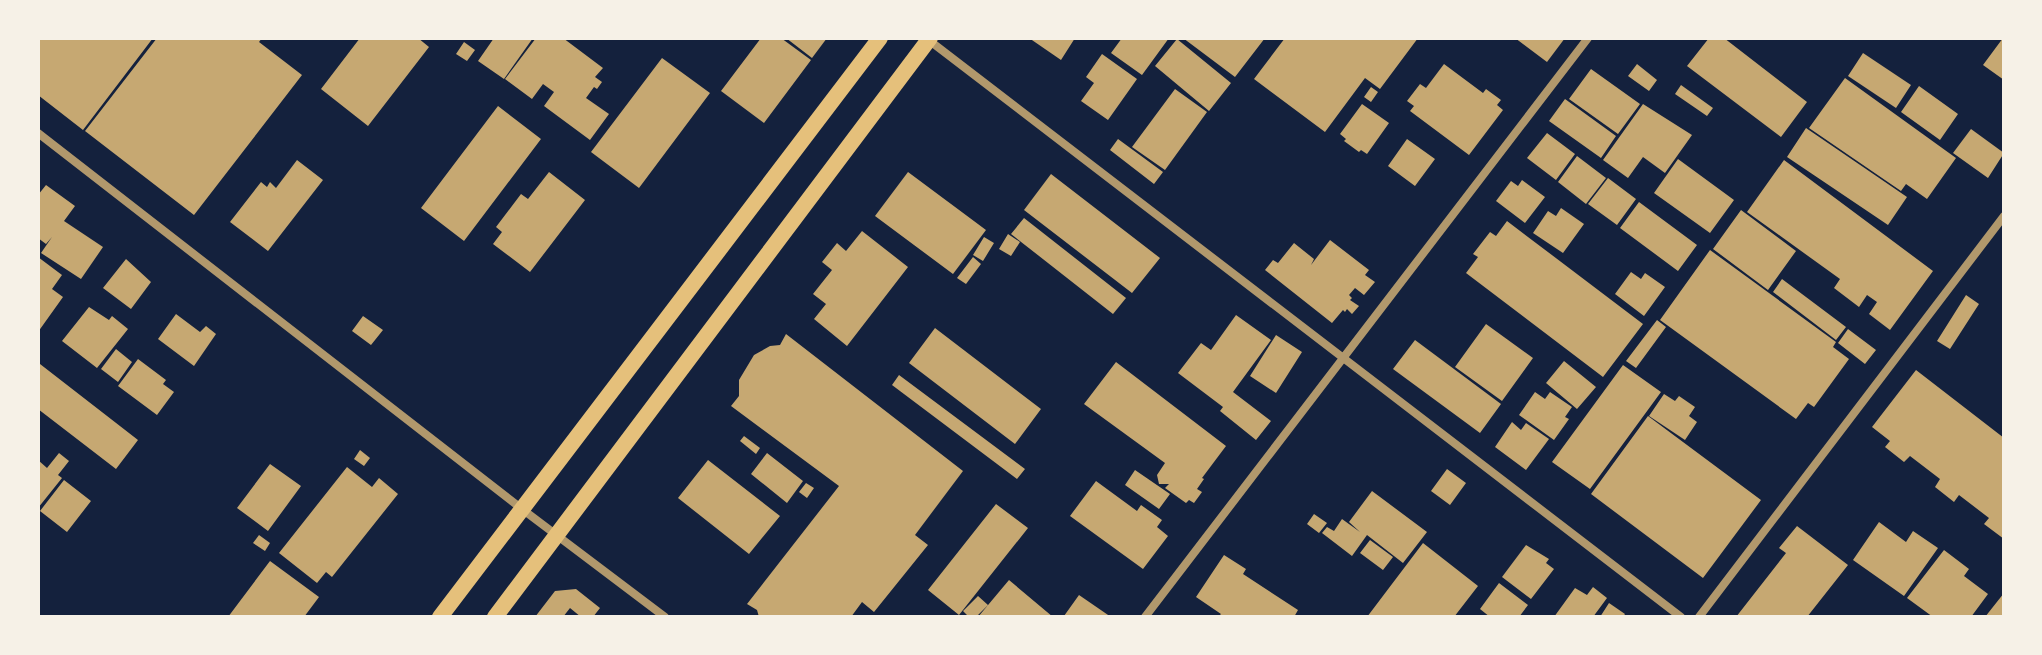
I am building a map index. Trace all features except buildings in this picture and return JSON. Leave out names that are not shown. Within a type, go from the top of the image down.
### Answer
[{"type":"main road","points":[[440,617],[880,38]]},
{"type":"main road","points":[[495,617],[928,39]]},
{"type":"street","points":[[1145,617],[1588,38]]},
{"type":"street","points":[[928,39],[1681,617]]},
{"type":"street","points":[[38,133],[665,617]]},
{"type":"street","points":[[1699,617],[2004,216]]}]
